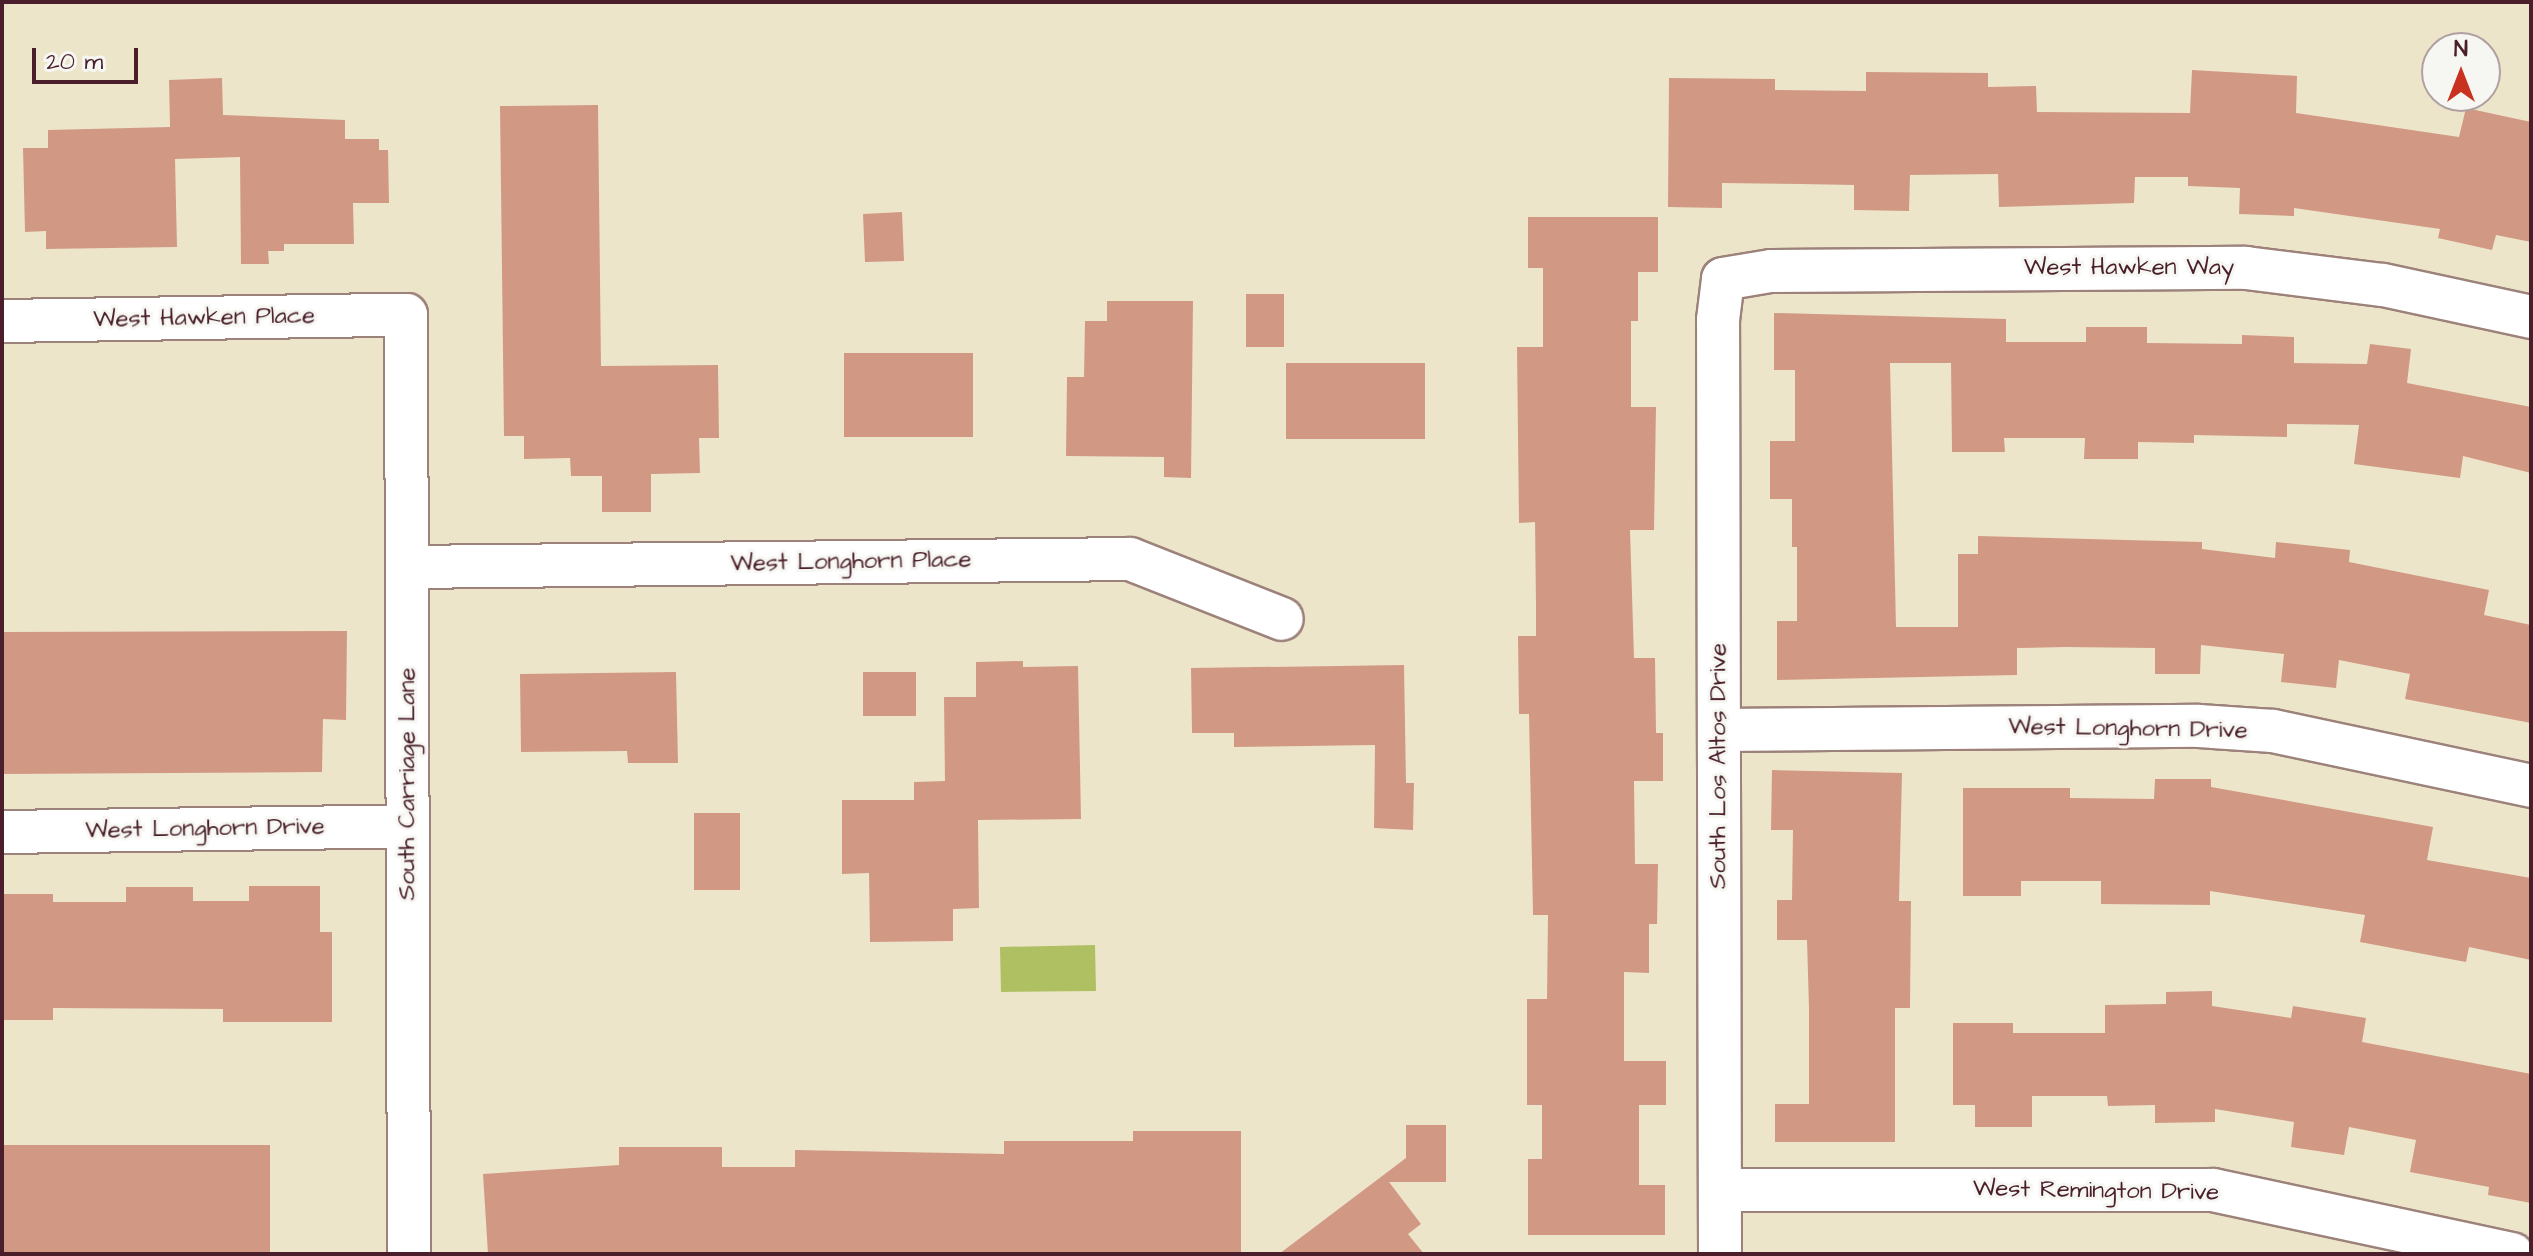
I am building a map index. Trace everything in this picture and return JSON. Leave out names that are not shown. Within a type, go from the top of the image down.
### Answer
[{"type":"street","name":"West Hawken Way","points":[[1723,279],[1771,271],[2246,268],[2383,285],[2531,317]]},
{"type":"street","name":"South Los Altos Drive","points":[[1720,1254],[1718,320],[1723,279]]},
{"type":"street","name":"West Hawken Place","points":[[2,321],[406,315]]},
{"type":"street","name":"South Carriage Lane","points":[[406,315],[409,1254]]},
{"type":"street","name":"West Longhorn Place","points":[[407,567],[1130,559],[1282,619]]},
{"type":"street","name":"West Longhorn Drive","points":[[1720,730],[2243,729],[2355,747],[2531,786]]},
{"type":"street","name":"West Longhorn Drive","points":[[2,832],[408,826]]},
{"type":"street","name":"West Remington Drive","points":[[1720,1190],[2213,1190],[2512,1254]]},
{"type":"green space","points":[[1095,945],[1096,991],[1001,992],[1000,947]]},
{"type":"building","points":[[2192,70],[2297,76],[2296,113],[2459,137],[2465,112],[2485,112],[2531,122],[2531,242],[2496,235],[2492,250],[2438,238],[2440,229],[2294,208],[2294,216],[2239,214],[2240,188],[2188,186],[2188,177],[2135,177],[2134,203],[1999,207],[1998,174],[1910,175],[1909,211],[1854,210],[1854,185],[1801,184],[1722,183],[1722,208],[1668,207],[1669,78],[1775,79],[1775,90],[1866,91],[1866,72],[1988,73],[1988,87],[2036,86],[2037,112],[2190,113]]},
{"type":"building","points":[[222,78],[223,115],[345,120],[345,139],[379,139],[379,150],[388,150],[389,203],[353,203],[354,244],[284,244],[284,251],[268,251],[269,264],[241,264],[240,157],[175,159],[177,247],[46,249],[46,231],[25,232],[23,148],[48,148],[48,130],[170,127],[169,80]]},
{"type":"building","points":[[598,105],[601,366],[718,365],[719,438],[699,438],[700,473],[651,474],[651,512],[602,512],[602,476],[571,476],[570,458],[524,459],[524,436],[504,436],[500,106]]},
{"type":"building","points":[[902,212],[904,261],[865,262],[863,214]]},
{"type":"building","points":[[1528,217],[1658,217],[1658,272],[1638,272],[1638,321],[1631,321],[1631,407],[1656,407],[1654,530],[1630,530],[1634,658],[1655,658],[1656,733],[1663,733],[1663,781],[1634,781],[1635,864],[1658,864],[1657,924],[1649,924],[1649,973],[1624,972],[1624,1061],[1666,1061],[1666,1105],[1639,1105],[1639,1185],[1665,1185],[1665,1235],[1528,1235],[1528,1159],[1542,1159],[1542,1105],[1527,1105],[1527,999],[1547,999],[1548,915],[1533,915],[1529,714],[1519,714],[1518,636],[1536,636],[1536,606],[1535,522],[1519,523],[1517,347],[1543,347],[1543,268],[1528,268]]},
{"type":"building","points":[[1246,294],[1284,294],[1284,347],[1246,347]]},
{"type":"building","points":[[1107,301],[1193,301],[1191,478],[1164,477],[1164,457],[1066,456],[1067,377],[1084,377],[1085,321],[1107,321]]},
{"type":"building","points":[[1774,313],[2006,319],[2006,342],[2086,342],[2086,327],[2147,327],[2147,343],[2242,344],[2242,335],[2294,337],[2294,363],[2367,364],[2370,344],[2411,349],[2407,383],[2531,407],[2531,473],[2463,456],[2460,478],[2354,464],[2359,425],[2287,424],[2287,437],[2194,435],[2194,443],[2138,442],[2138,459],[2084,459],[2085,438],[2004,438],[2005,452],[1952,452],[1951,363],[1890,363],[1896,627],[1958,627],[1958,554],[1978,554],[1978,536],[2202,542],[2202,549],[2275,558],[2276,542],[2350,550],[2349,562],[2489,590],[2484,615],[2531,625],[2531,723],[2405,699],[2410,674],[2339,660],[2336,688],[2281,682],[2284,654],[2201,645],[2200,674],[2155,674],[2155,648],[2065,647],[2017,648],[2017,675],[1777,680],[1777,621],[1797,621],[1797,547],[1792,547],[1792,499],[1770,499],[1770,441],[1795,441],[1795,370],[1774,370]]},
{"type":"building","points":[[844,353],[973,353],[973,437],[844,437]]},
{"type":"building","points":[[1286,363],[1425,363],[1425,439],[1286,439]]},
{"type":"building","points":[[347,631],[346,720],[323,719],[322,772],[2,774],[2,632]]},
{"type":"building","points":[[1023,661],[1023,667],[1078,666],[1081,819],[978,820],[979,908],[953,909],[953,941],[870,942],[869,873],[842,874],[842,800],[914,800],[914,782],[945,781],[944,697],[976,697],[976,662]]},
{"type":"building","points":[[1404,665],[1406,783],[1414,783],[1413,830],[1374,828],[1375,745],[1234,747],[1234,733],[1192,733],[1191,668]]},
{"type":"building","points":[[676,672],[678,763],[628,763],[627,751],[521,752],[520,674]]},
{"type":"building","points":[[863,672],[916,672],[916,716],[863,716]]},
{"type":"building","points":[[1772,770],[1902,773],[1899,901],[1911,901],[1910,1008],[1895,1008],[1895,1142],[1775,1142],[1775,1104],[1809,1104],[1809,1008],[1807,940],[1777,940],[1777,900],[1792,900],[1793,830],[1771,830]]},
{"type":"building","points":[[2155,779],[2211,779],[2211,787],[2433,827],[2427,860],[2531,878],[2531,960],[2469,947],[2466,962],[2360,942],[2365,915],[2210,891],[2210,905],[2101,904],[2101,881],[2021,881],[2021,896],[1963,896],[1963,788],[2070,788],[2070,798],[2154,799]]},
{"type":"building","points":[[694,813],[740,813],[740,890],[694,890]]},
{"type":"building","points":[[249,886],[320,886],[320,932],[332,932],[332,1022],[223,1022],[223,1009],[53,1008],[53,1020],[2,1020],[2,894],[53,894],[53,902],[126,902],[126,887],[193,887],[193,901],[249,901]]},
{"type":"building","points":[[2212,991],[2212,1006],[2291,1018],[2293,1006],[2366,1018],[2362,1042],[2531,1074],[2531,1203],[2488,1195],[2489,1187],[2410,1172],[2416,1140],[2349,1127],[2344,1155],[2291,1147],[2294,1122],[2215,1109],[2215,1122],[2155,1123],[2155,1105],[2108,1106],[2107,1096],[2032,1096],[2032,1127],[1975,1127],[1975,1105],[1953,1105],[1953,1023],[2013,1023],[2013,1033],[2105,1033],[2105,1005],[2166,1004],[2166,992]]},
{"type":"building","points":[[1406,1125],[1446,1125],[1446,1182],[1389,1182],[1421,1224],[1408,1234],[1424,1254],[1279,1254],[1406,1158]]},
{"type":"building","points":[[1133,1131],[1241,1131],[1241,1254],[488,1254],[483,1174],[619,1165],[619,1147],[722,1147],[722,1167],[795,1167],[795,1150],[1004,1154],[1004,1141],[1133,1141]]},
{"type":"building","points":[[2,1145],[270,1145],[270,1254],[2,1254]]}]
